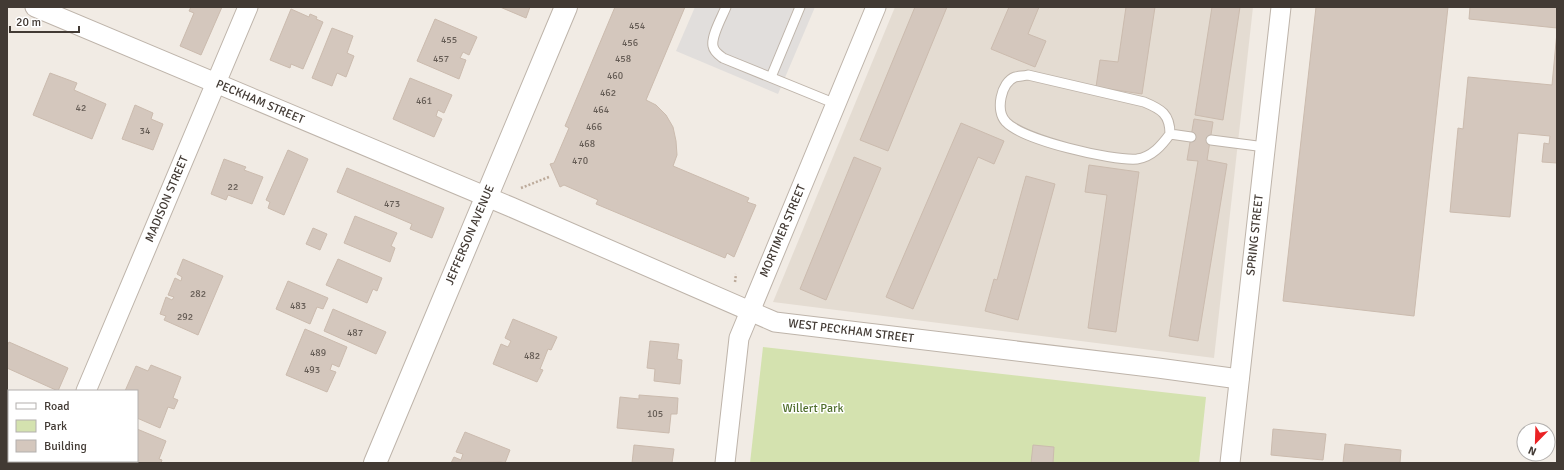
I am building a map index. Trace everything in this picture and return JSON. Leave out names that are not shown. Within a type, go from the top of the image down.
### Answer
[{"type":"street","name":"PECKHAM STREET","points":[[35,7],[486,197]]},
{"type":"street","name":"MADISON STREET","points":[[86,390],[248,7]]},
{"type":"street","name":"JEFFERSON AVENUE","points":[[374,463],[566,7]]},
{"type":"street","name":"MORTIMER STREET","points":[[725,463],[739,338],[876,7]]},
{"type":"street","name":"SPRING STREET","points":[[1230,463],[1281,7]]},
{"type":"street","name":"WEST PECKHAM STREET","points":[[486,197],[775,322],[1239,379]]},
{"type":"lane","points":[[726,7],[714,38],[713,46],[716,53],[723,58],[836,104]]},
{"type":"lane","points":[[771,78],[800,7]]},
{"type":"lane","points":[[1028,75],[1144,102],[1159,108],[1170,122],[1170,134],[1160,148],[1138,159],[1090,153],[1055,145],[1011,127],[1004,121],[1000,110],[1003,92],[1008,82],[1015,77],[1028,75]]},
{"type":"lane","points":[[1170,134],[1191,137]]},
{"type":"lane","points":[[1210,140],[1265,147]]},
{"type":"path","points":[[527,187],[549,177]]},
{"type":"shaded area","points":[[695,7],[815,7],[778,94],[676,51]]},
{"type":"shaded area","points":[[895,7],[1253,7],[1214,358],[773,302]]},
{"type":"green space","name":"Willert Park","points":[[763,347],[1206,397],[1199,463],[750,463]]},
{"type":"building","points":[[191,7],[222,7],[201,55],[180,46],[194,13],[189,11]]},
{"type":"building","points":[[500,7],[530,7],[526,18]]},
{"type":"building","points":[[615,7],[685,7],[646,100],[656,105],[666,115],[673,127],[677,155],[673,166],[749,198],[747,202],[756,205],[734,257],[727,253],[725,258],[596,204],[598,200],[564,185],[560,187],[550,164],[554,163],[569,128],[565,126]]},
{"type":"building","points":[[915,7],[947,7],[888,151],[860,140]]},
{"type":"building","points":[[1009,7],[1039,7],[1028,34],[1046,41],[1035,67],[991,49]]},
{"type":"building","points":[[1126,7],[1155,7],[1142,94],[1096,87],[1100,60],[1118,62]]},
{"type":"building","points":[[1212,7],[1240,7],[1223,120],[1195,115]]},
{"type":"building","points":[[1316,7],[1448,7],[1414,316],[1283,301]]},
{"type":"building","points":[[1470,7],[1557,7],[1557,28],[1469,19]]},
{"type":"building","points":[[291,9],[309,17],[310,14],[323,22],[303,69],[291,64],[290,68],[270,60]]},
{"type":"building","points":[[435,19],[477,37],[469,55],[463,52],[460,58],[466,60],[459,79],[417,61]]},
{"type":"building","points":[[332,28],[353,36],[347,53],[354,56],[346,77],[337,73],[332,86],[312,78]]},
{"type":"building","points":[[1557,32],[1557,163],[1542,162],[1544,143],[1549,144],[1550,136],[1518,133],[1510,217],[1450,212],[1458,128],[1463,129],[1468,77],[1552,85]]},
{"type":"building","points":[[50,73],[77,83],[74,90],[106,104],[92,139],[33,115]]},
{"type":"building","points":[[410,78],[452,95],[444,113],[438,110],[436,116],[442,119],[434,137],[393,119]]},
{"type":"building","points":[[135,105],[153,113],[151,119],[163,124],[153,150],[122,139]]},
{"type":"building","points":[[1194,119],[1213,122],[1207,160],[1227,164],[1198,341],[1169,336],[1198,161],[1187,160]]},
{"type":"building","points":[[961,123],[1004,141],[994,164],[978,157],[913,309],[886,297]]},
{"type":"building","points":[[288,150],[308,159],[284,215],[268,208],[270,202],[266,200]]},
{"type":"building","points":[[854,157],[881,168],[826,300],[800,289]]},
{"type":"building","points":[[224,159],[246,167],[244,170],[263,177],[252,204],[228,195],[226,200],[211,194]]},
{"type":"building","points":[[1089,165],[1139,172],[1116,332],[1088,328],[1107,195],[1085,192]]},
{"type":"building","points":[[347,168],[444,208],[432,238],[410,229],[412,224],[337,192]]},
{"type":"building","points":[[1026,176],[1055,184],[1018,320],[985,311],[994,279],[997,280]]},
{"type":"building","points":[[355,216],[397,233],[391,246],[395,248],[390,262],[344,243]]},
{"type":"building","points":[[313,228],[327,234],[320,250],[306,244]]},
{"type":"building","points":[[183,259],[223,276],[198,335],[164,320],[166,316],[160,314],[166,297],[172,300],[174,297],[168,295],[175,278],[181,281],[182,277],[177,274]]},
{"type":"building","points":[[338,259],[382,278],[377,291],[373,289],[367,303],[326,285]]},
{"type":"building","points":[[288,281],[328,298],[323,309],[317,307],[310,324],[276,309]]},
{"type":"building","points":[[333,309],[386,332],[376,354],[324,331]]},
{"type":"building","points":[[513,319],[557,337],[551,350],[548,349],[540,369],[543,370],[537,382],[493,364],[501,344],[508,347],[511,341],[505,338]]},
{"type":"building","points":[[305,329],[347,347],[339,367],[332,364],[330,370],[336,372],[327,392],[286,375]]},
{"type":"building","points":[[650,341],[679,344],[677,359],[682,360],[680,384],[654,381],[655,369],[647,368]]},
{"type":"building","points":[[9,342],[68,368],[58,390],[7,368],[7,346]]},
{"type":"building","points":[[151,365],[181,377],[173,398],[178,400],[174,409],[168,407],[160,428],[138,418],[138,390],[125,390],[136,366],[148,371]]},
{"type":"building","points":[[639,395],[678,398],[677,414],[671,414],[669,433],[617,428],[620,397],[639,399]]},
{"type":"building","points":[[138,429],[166,441],[159,459],[162,460],[161,463],[132,462],[138,462]]},
{"type":"building","points":[[1273,429],[1326,434],[1323,460],[1271,455]]},
{"type":"building","points":[[465,432],[510,450],[505,463],[451,463],[454,457],[461,460],[463,454],[456,452]]},
{"type":"building","points":[[1345,444],[1401,450],[1400,463],[1343,463]]},
{"type":"building","points":[[7,445],[8,462],[30,462],[29,463],[7,463]]},
{"type":"building","points":[[634,445],[674,449],[672,463],[632,463]]},
{"type":"building","points":[[1033,445],[1054,447],[1053,463],[1031,463]]}]
